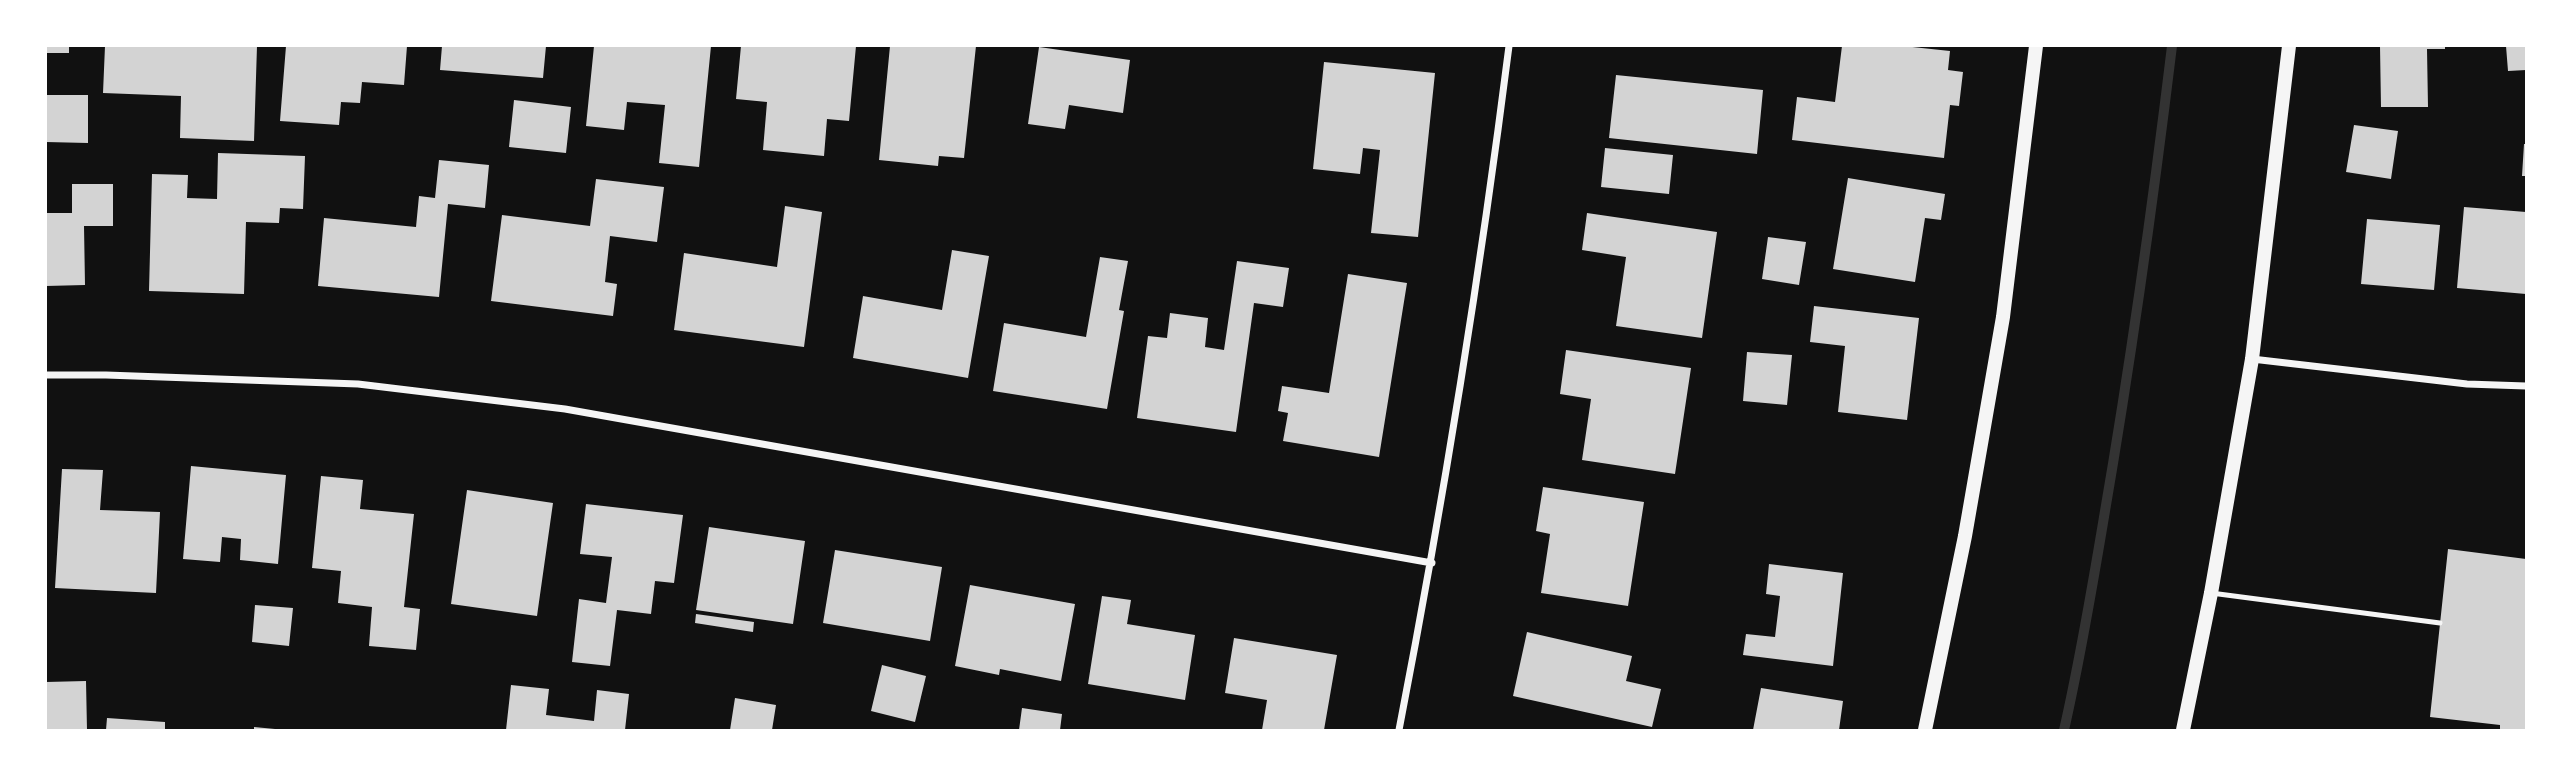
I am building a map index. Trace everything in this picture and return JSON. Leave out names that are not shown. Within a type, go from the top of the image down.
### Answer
[{"type":"main road","points":[[1925,730],[1965,536],[2003,317],[2036,46]]},
{"type":"main road","points":[[2183,730],[2211,593],[2252,359],[2289,46]]},
{"type":"street","points":[[1399,730],[1432,563],[1487,218],[1508,46]]},
{"type":"street","points":[[2252,359],[2467,384],[2526,386]]},
{"type":"street","points":[[46,375],[120,375],[358,384],[565,409],[1432,563]]},
{"type":"lane","points":[[2211,593],[2440,623]]},
{"type":"building","points":[[46,46],[69,46],[69,53],[46,53]]},
{"type":"building","points":[[105,46],[257,46],[254,141],[180,138],[181,96],[103,93]]},
{"type":"building","points":[[286,46],[407,46],[404,85],[362,82],[360,103],[341,102],[339,125],[280,121]]},
{"type":"building","points":[[442,46],[546,46],[543,78],[440,70]]},
{"type":"building","points":[[594,46],[711,46],[699,167],[659,163],[665,105],[627,102],[624,130],[586,126]]},
{"type":"building","points":[[741,46],[856,46],[849,121],[827,119],[824,156],[763,150],[767,102],[736,99]]},
{"type":"building","points":[[890,46],[976,46],[964,158],[939,156],[938,166],[879,160]]},
{"type":"building","points":[[1842,46],[1903,46],[1950,51],[1948,70],[1963,72],[1959,106],[1950,105],[1944,158],[1792,140],[1797,97],[1835,102]]},
{"type":"building","points":[[2380,46],[2445,46],[2445,49],[2427,49],[2428,107],[2381,107]]},
{"type":"building","points":[[2506,46],[2526,46],[2526,70],[2508,71]]},
{"type":"building","points":[[1039,47],[1130,60],[1123,113],[1069,105],[1065,129],[1028,124]]},
{"type":"building","points":[[1324,62],[1435,73],[1418,237],[1371,233],[1380,150],[1363,148],[1360,174],[1313,169]]},
{"type":"building","points":[[1616,75],[1763,90],[1757,154],[1609,138]]},
{"type":"building","points":[[46,95],[88,95],[88,143],[46,142]]},
{"type":"building","points":[[514,100],[571,107],[566,153],[509,147]]},
{"type":"building","points":[[2354,125],[2398,131],[2391,179],[2346,172]]},
{"type":"building","points":[[2524,144],[2526,176],[2522,176]]},
{"type":"building","points":[[1605,148],[1673,155],[1669,194],[1601,187]]},
{"type":"building","points":[[218,153],[305,156],[303,209],[280,208],[279,223],[246,222],[244,294],[149,291],[152,174],[188,175],[187,198],[217,199]]},
{"type":"building","points":[[439,160],[489,165],[485,208],[448,204],[439,297],[318,286],[324,218],[416,227],[419,196],[435,198]]},
{"type":"building","points":[[1848,178],[1945,194],[1941,220],[1925,218],[1915,282],[1833,269]]},
{"type":"building","points":[[596,179],[664,187],[657,242],[610,236],[605,282],[617,284],[613,316],[491,301],[502,215],[590,226]]},
{"type":"building","points":[[72,184],[113,184],[113,226],[84,226],[85,285],[46,286],[46,213],[72,213]]},
{"type":"building","points":[[785,206],[822,212],[804,347],[674,330],[684,253],[777,267]]},
{"type":"building","points":[[2464,207],[2526,212],[2526,294],[2457,288]]},
{"type":"building","points":[[1587,213],[1717,232],[1702,338],[1616,326],[1626,257],[1582,250]]},
{"type":"building","points":[[2367,219],[2440,225],[2434,290],[2361,284]]},
{"type":"building","points":[[1768,237],[1806,242],[1799,285],[1762,279]]},
{"type":"building","points":[[952,250],[989,256],[968,378],[853,358],[863,296],[942,310]]},
{"type":"building","points":[[1100,257],[1128,261],[1119,310],[1124,311],[1107,409],[993,391],[1004,323],[1086,337]]},
{"type":"building","points":[[1237,261],[1289,268],[1283,307],[1254,303],[1236,432],[1137,418],[1148,336],[1167,338],[1170,313],[1208,318],[1205,347],[1224,350]]},
{"type":"building","points":[[1348,274],[1407,283],[1379,457],[1283,441],[1288,413],[1278,411],[1282,386],[1329,393]]},
{"type":"building","points":[[1814,306],[1919,318],[1907,420],[1838,412],[1845,346],[1810,342]]},
{"type":"building","points":[[1566,350],[1691,368],[1675,474],[1582,460],[1591,399],[1560,394]]},
{"type":"building","points":[[1747,352],[1792,355],[1787,405],[1743,401]]},
{"type":"building","points":[[191,466],[286,475],[278,564],[240,560],[241,539],[222,537],[220,562],[183,559]]},
{"type":"building","points":[[62,469],[103,470],[100,510],[160,512],[156,593],[55,588]]},
{"type":"building","points":[[321,476],[363,480],[360,509],[414,514],[404,607],[420,609],[416,650],[369,646],[372,607],[338,603],[341,571],[312,568]]},
{"type":"building","points":[[1543,487],[1644,502],[1628,606],[1541,593],[1550,534],[1536,531]]},
{"type":"building","points":[[467,490],[553,503],[537,616],[451,604]]},
{"type":"building","points":[[586,504],[683,515],[674,583],[655,581],[651,614],[617,610],[610,666],[572,662],[579,599],[606,603],[612,557],[580,554]]},
{"type":"building","points":[[709,527],[805,541],[793,624],[696,610]]},
{"type":"building","points":[[2448,549],[2526,559],[2526,730],[2500,730],[2500,725],[2430,717]]},
{"type":"building","points":[[835,550],[942,567],[930,641],[823,623]]},
{"type":"building","points":[[1769,564],[1843,573],[1833,666],[1743,655],[1746,634],[1775,637],[1780,596],[1766,594]]},
{"type":"building","points":[[970,585],[1075,604],[1061,681],[1000,669],[999,675],[955,666]]},
{"type":"building","points":[[1102,596],[1131,600],[1127,624],[1195,635],[1185,700],[1088,684]]},
{"type":"building","points":[[255,605],[293,608],[289,646],[252,642]]},
{"type":"building","points":[[696,614],[754,622],[753,632],[695,623]]},
{"type":"building","points":[[1527,632],[1632,656],[1626,681],[1661,689],[1652,727],[1513,696]]},
{"type":"building","points":[[1234,638],[1337,655],[1324,730],[1262,730],[1267,700],[1225,693]]},
{"type":"building","points":[[882,665],[926,676],[915,722],[871,711]]},
{"type":"building","points":[[86,681],[87,730],[46,730],[46,682]]},
{"type":"building","points":[[511,685],[549,689],[546,715],[594,721],[597,690],[629,694],[625,730],[506,730]]},
{"type":"building","points":[[1761,688],[1843,701],[1839,730],[1753,730]]},
{"type":"building","points":[[735,698],[776,705],[772,730],[730,730]]},
{"type":"building","points":[[1022,708],[1062,714],[1060,730],[1019,730]]},
{"type":"building","points":[[107,718],[165,722],[165,730],[106,730]]},
{"type":"building","points":[[254,727],[275,729],[275,730],[254,730]]},
{"type":"waterway","points":[[2064,730],[2090,598],[2123,399],[2172,46]]}]
